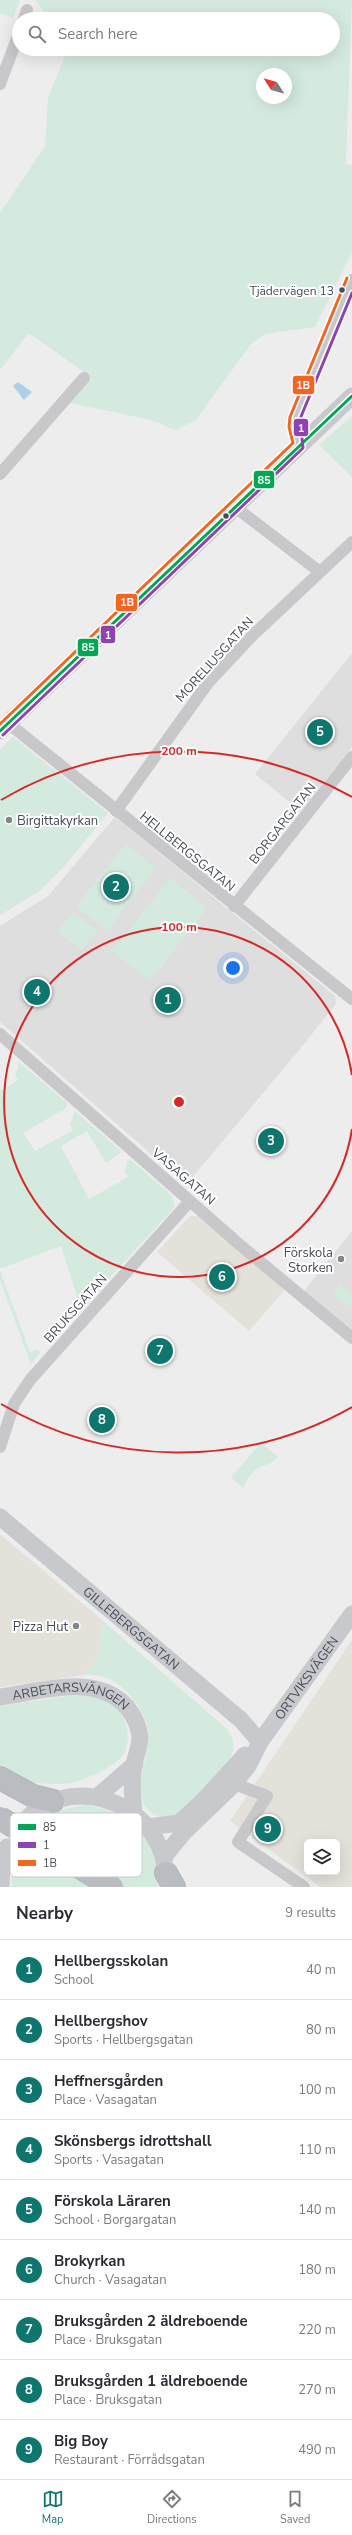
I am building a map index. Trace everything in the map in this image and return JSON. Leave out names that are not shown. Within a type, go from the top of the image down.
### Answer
[{"type":"highway","points":[[0,1778],[33,1796],[53,1801]]},
{"type":"highway","points":[[0,1818],[10,1824]]},
{"type":"highway","points":[[65,1877],[83,1887]]},
{"type":"highway","points":[[96,1877],[112,1887]]},
{"type":"street","points":[[0,84],[12,52]]},
{"type":"street","points":[[299,445],[294,427],[295,418],[352,280]]},
{"type":"street","points":[[0,474],[84,378]]},
{"type":"street","points":[[2,728],[352,396]]},
{"type":"street","points":[[235,506],[320,572]]},
{"type":"street","name":"MORELIUSGATAN","points":[[116,811],[208,683],[251,637],[352,542]]},
{"type":"street","name":"HELLBERGSGATAN","points":[[2,728],[116,811],[234,906],[351,996]]},
{"type":"street","name":"BORGARGATAN","points":[[234,906],[352,757]]},
{"type":"street","name":"VASAGATAN","points":[[0,1034],[240,1245],[352,1338]]},
{"type":"street","name":"BRUKSGATAN","points":[[0,1447],[14,1404],[30,1380],[190,1201]]},
{"type":"street","name":"GILLEBERGSGATAN","points":[[0,1516],[240,1720],[260,1742]]},
{"type":"street","name":"ORTVIKSVÄGEN","points":[[167,1876],[184,1832],[234,1784],[248,1766],[260,1742],[352,1614]]},
{"type":"street","name":"ARBETARSVÄNGEN","points":[[0,1697],[71,1687],[100,1689],[113,1694],[132,1713],[138,1726],[138,1751],[134,1764],[132,1782],[134,1812]]},
{"type":"street","name":"ORTVIKSVÄGEN","points":[[148,1827],[179,1823],[204,1800],[239,1760],[260,1742]]},
{"type":"street","points":[[97,1797],[134,1764]]},
{"type":"street","points":[[234,1784],[268,1796],[238,1842],[304,1887]]},
{"type":"street","points":[[34,1813],[53,1801],[75,1796],[97,1797],[116,1802],[134,1812]]},
{"type":"street","points":[[142,1821],[148,1827],[167,1876]]},
{"type":"street","points":[[1,1887],[3,1842]]},
{"type":"shaded area","points":[[352,653],[352,747],[301,811],[255,774]]},
{"type":"shaded area","points":[[115,817],[335,996],[336,1004],[299,1050],[190,1180],[183,1182],[0,1022],[0,926],[48,896]]},
{"type":"shaded area","points":[[190,1216],[197,1216],[285,1289],[249,1331],[157,1252]]},
{"type":"shaded area","name":"Förskola Storken","points":[[352,1231],[352,1331],[304,1291]]},
{"type":"shaded area","points":[[0,1534],[102,1620],[98,1658],[85,1675],[0,1687]]},
{"type":"shaded area","points":[[352,1640],[352,1887],[320,1887],[230,1821]]},
{"type":"green space","points":[[0,0],[20,0],[15,12],[12,12],[12,18],[0,13]]},
{"type":"green space","points":[[35,0],[352,0],[346,164],[352,165],[352,252],[315,327],[265,334],[251,344],[196,420],[175,430],[151,420],[70,403],[92,378],[29,333],[0,370],[0,213],[45,146],[48,97],[65,56],[340,56],[340,12],[44,12]]},
{"type":"green space","points":[[352,416],[352,477],[319,445]]},
{"type":"green space","points":[[13,737],[108,813],[63,868],[40,891],[0,915],[0,749]]},
{"type":"green space","points":[[125,844],[156,868],[107,931],[76,907]]},
{"type":"green space","points":[[170,878],[207,908],[150,981],[112,951]]},
{"type":"green space","points":[[73,912],[98,931],[82,951],[58,931]]},
{"type":"green space","points":[[19,1062],[67,1103],[66,1108],[23,1133],[35,1151],[73,1130],[70,1125],[75,1111],[122,1152],[106,1163],[87,1131],[61,1146],[89,1199],[128,1177],[125,1172],[127,1161],[130,1159],[172,1196],[175,1207],[75,1315],[72,1310],[80,1306],[61,1246],[0,1269],[0,1091],[18,1080],[15,1076]]},
{"type":"green space","points":[[0,1271],[30,1352],[38,1349],[40,1353],[31,1364],[0,1280]]},
{"type":"green space","points":[[341,1284],[352,1295],[352,1302],[347,1307],[332,1293]]},
{"type":"green space","points":[[261,1443],[278,1457],[272,1462],[255,1470],[243,1488],[231,1477]]},
{"type":"green space","points":[[102,1620],[227,1729],[232,1739],[233,1751],[231,1757],[210,1784],[193,1802],[177,1815],[162,1817],[155,1815],[145,1805],[141,1797],[141,1778],[148,1748],[149,1732],[145,1719],[136,1703],[123,1688],[113,1681],[103,1677],[85,1675],[98,1658]]},
{"type":"green space","points":[[68,1696],[88,1696],[102,1699],[114,1705],[123,1717],[128,1731],[127,1746],[124,1754],[115,1763],[91,1776],[66,1784],[25,1781],[0,1768],[0,1706]]},
{"type":"green space","points":[[87,1805],[114,1813],[56,1813]]},
{"type":"green space","points":[[142,1834],[148,1842],[153,1855],[157,1887],[12,1887],[12,1877],[142,1877]]},
{"type":"water","points":[[18,382],[32,392],[24,400],[13,386]]},
{"type":"transit line","name":"1B","points":[[0,724],[293,443],[289,427],[290,417],[347,278]]},
{"type":"transit line","name":"1","points":[[3,735],[303,448],[300,419],[352,293]]},
{"type":"transit line","name":"85","points":[[0,731],[352,396]]},
{"type":"place","name":"Tjädervägen 13","points":[[342,290]]},
{"type":"place","name":"Förskola Läraren","points":[[320,732]]},
{"type":"place","name":"Birgittakyrkan","points":[[9,820]]},
{"type":"place","name":"Hellbergshov","points":[[116,887]]},
{"type":"place","name":"Skönsbergs idrottshall","points":[[37,992]]},
{"type":"place","name":"Hellbergsskolan","points":[[168,1000]]},
{"type":"place","name":"Heffnersgården","points":[[271,1141]]},
{"type":"place","name":"Förskola Storken","points":[[341,1259]]},
{"type":"place","name":"Brokyrkan","points":[[222,1277]]},
{"type":"place","name":"Bruksgården 2 äldreboende","points":[[160,1351]]},
{"type":"place","name":"Bruksgården 1 äldreboende","points":[[102,1420]]},
{"type":"place","name":"Pizza Hut","points":[[76,1626]]},
{"type":"place","name":"Big Boy","points":[[268,1829]]}]
